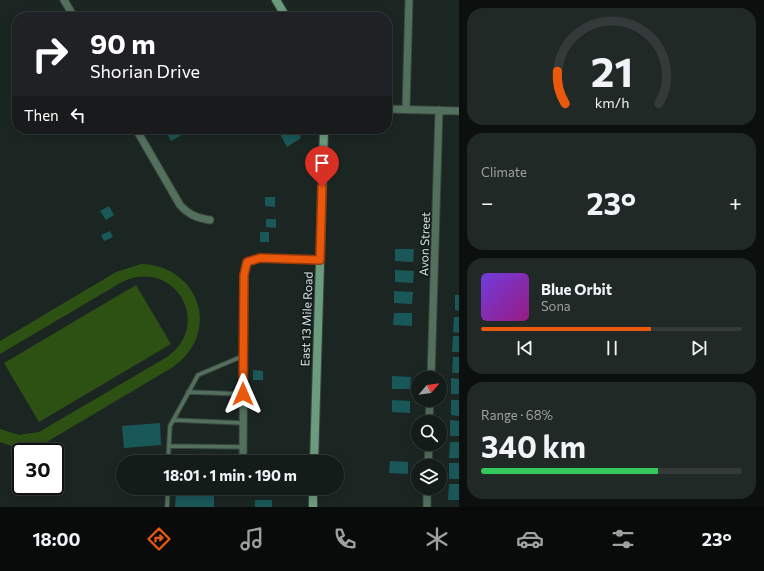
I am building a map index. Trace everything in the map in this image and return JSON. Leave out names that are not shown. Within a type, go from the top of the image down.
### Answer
[{"type":"main road","points":[[276,0],[283,12]]},
{"type":"main road","name":"East 13 Mile Road","points":[[314,455],[324,134]]},
{"type":"main road","points":[[313,495],[313,507]]},
{"type":"street","points":[[64,0],[71,12]]},
{"type":"street","points":[[406,109],[409,0]]},
{"type":"street","points":[[392,108],[459,111]]},
{"type":"street","name":"Avon Street","points":[[431,371],[439,110]]},
{"type":"street","points":[[139,134],[180,205],[188,213],[198,218],[210,220]]},
{"type":"street","points":[[243,455],[244,275],[247,262],[260,258],[320,260]]},
{"type":"street","points":[[427,507],[428,495]]},
{"type":"lane","points":[[168,455],[170,426],[198,375],[243,356]]},
{"type":"lane","points":[[188,392],[243,394]]},
{"type":"lane","points":[[173,420],[243,423]]},
{"type":"lane","points":[[169,446],[243,447]]},
{"type":"lane","points":[[167,507],[168,495]]},
{"type":"green space","points":[[141,264],[161,268],[178,276],[190,289],[198,304],[200,320],[197,337],[188,353],[173,367],[45,443],[12,443],[12,446],[0,442],[0,429],[19,435],[39,432],[167,357],[181,343],[187,328],[187,312],[182,298],[171,286],[158,279],[141,277],[122,282],[0,354],[0,341],[116,272]]},
{"type":"green space","points":[[136,285],[171,344],[39,422],[4,363]]},
{"type":"building","points":[[167,134],[183,134],[171,141]]},
{"type":"building","points":[[280,134],[299,134],[301,138],[287,147]]},
{"type":"building","points":[[265,197],[275,197],[275,207],[265,206]]},
{"type":"building","points":[[109,206],[114,215],[106,220],[100,211]]},
{"type":"building","points":[[266,219],[276,219],[276,228],[266,227]]},
{"type":"building","points":[[110,231],[113,237],[104,241],[101,235]]},
{"type":"building","points":[[260,232],[269,232],[269,242],[260,242]]},
{"type":"building","points":[[395,249],[414,249],[413,262],[395,261]]},
{"type":"building","points":[[395,270],[414,271],[413,283],[395,282]]},
{"type":"building","points":[[394,291],[413,292],[412,304],[394,303]]},
{"type":"building","points":[[455,295],[459,295],[459,311],[455,310]]},
{"type":"building","points":[[394,313],[412,313],[412,326],[393,325]]},
{"type":"building","points":[[454,317],[459,317],[459,333],[453,332]]},
{"type":"building","points":[[453,336],[459,336],[459,352],[452,352]]},
{"type":"building","points":[[453,357],[459,357],[459,373],[452,373]]},
{"type":"building","points":[[253,370],[263,371],[263,380],[253,380]]},
{"type":"building","points":[[392,376],[411,377],[410,389],[392,389]]},
{"type":"building","points":[[451,378],[459,379],[459,394],[451,394]]},
{"type":"building","points":[[392,400],[410,401],[410,413],[392,412]]},
{"type":"building","points":[[451,400],[459,400],[459,416],[451,415]]},
{"type":"building","points":[[450,420],[459,421],[459,436],[450,436]]},
{"type":"building","points":[[160,423],[161,445],[124,448],[122,426]]},
{"type":"building","points":[[450,442],[459,442],[459,458],[449,458]]},
{"type":"building","points":[[390,461],[408,462],[408,474],[389,473]]},
{"type":"building","points":[[449,463],[459,463],[459,479],[449,479]]},
{"type":"building","points":[[449,484],[459,484],[459,500],[448,500]]},
{"type":"building","points":[[176,495],[214,495],[214,507],[175,507]]},
{"type":"building","points":[[255,500],[272,500],[272,507],[255,507]]},
{"type":"route","points":[[243,394],[244,275],[247,262],[260,258],[320,260],[322,187]]}]
